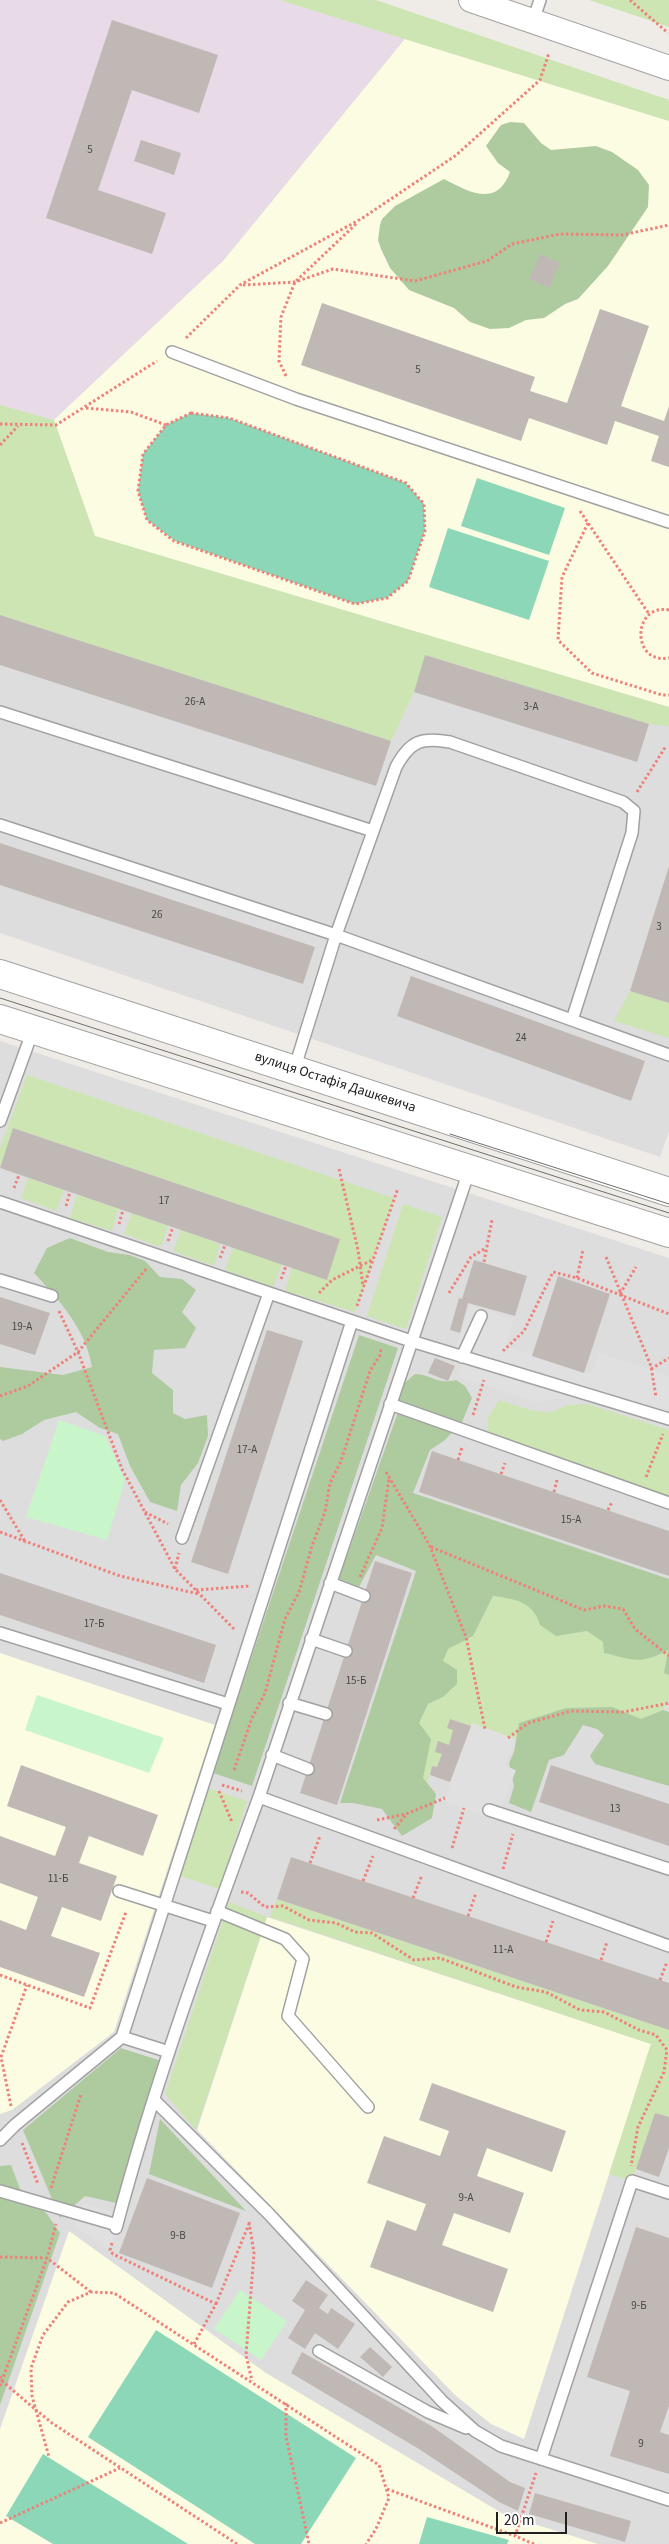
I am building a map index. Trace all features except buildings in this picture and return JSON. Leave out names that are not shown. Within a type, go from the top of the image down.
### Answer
[{"type":"street","points":[[471,0],[536,10],[669,68]]},
{"type":"street","name":"вулиця Остафія Дашкевича","points":[[0,974],[669,1192]]},
{"type":"street","points":[[0,1019],[669,1233]]},
{"type":"lane","points":[[172,352],[296,399],[669,522]]},
{"type":"lane","points":[[0,712],[373,831]]},
{"type":"lane","points":[[294,1070],[336,935],[398,762],[410,747],[424,739],[450,742],[629,805],[634,811],[635,819],[632,833],[572,1020]]},
{"type":"lane","points":[[0,825],[336,935],[669,1055]]},
{"type":"lane","points":[[0,1121],[33,1030]]},
{"type":"lane","points":[[0,2191],[117,2226],[169,2052],[223,1890],[259,1797],[417,1321],[470,1168]]},
{"type":"lane","points":[[0,1202],[411,1341],[666,1418]]},
{"type":"lane","points":[[0,1280],[52,1296]]},
{"type":"lane","points":[[184,1534],[269,1293]]},
{"type":"lane","points":[[462,1356],[480,1316]]},
{"type":"lane","points":[[0,2140],[122,2037],[352,1321]]},
{"type":"lane","points":[[390,1404],[669,1503]]},
{"type":"lane","points":[[330,1584],[359,1594]]},
{"type":"lane","points":[[0,1633],[228,1704]]},
{"type":"lane","points":[[311,1639],[346,1651]]},
{"type":"lane","points":[[289,1703],[326,1714]]},
{"type":"lane","points":[[272,1755],[308,1768]]},
{"type":"lane","points":[[259,1797],[669,1947]]},
{"type":"lane","points":[[489,1810],[669,1869]]},
{"type":"lane","points":[[119,1891],[165,1905],[215,1916],[285,1939],[303,1959],[288,2016],[368,2107]]},
{"type":"lane","points":[[122,2037],[169,2052]]},
{"type":"lane","points":[[155,2101],[258,2202],[442,2401],[479,2433]]},
{"type":"lane","points":[[541,2459],[632,2181],[669,2193]]},
{"type":"lane","points":[[319,2351],[428,2412],[479,2433],[501,2446],[669,2500]]},
{"type":"path","points":[[630,0],[668,33]]},
{"type":"path","points":[[0,424],[18,426],[56,425],[172,352],[240,286],[361,219],[455,156],[540,80],[549,53]]},
{"type":"path","points":[[296,399],[279,361],[281,317],[295,282],[361,219]]},
{"type":"path","points":[[240,286],[257,282],[295,282],[333,269],[416,281],[487,261],[512,244],[560,234],[622,235],[669,226]]},
{"type":"path","points":[[85,408],[131,412],[166,425],[190,413],[229,418],[406,483],[424,504],[425,531],[408,581],[387,598],[355,604],[174,541],[148,520],[138,491],[143,454],[166,425]]},
{"type":"path","points":[[0,445],[18,426]]},
{"type":"path","points":[[564,488],[649,614]]},
{"type":"path","points":[[588,523],[562,578],[558,640],[592,674],[662,695],[669,695]]},
{"type":"path","points":[[669,610],[657,610],[649,614],[640,627],[641,642],[650,654],[657,658],[669,658]]},
{"type":"path","points":[[629,805],[666,746]]},
{"type":"path","points":[[339,1169],[364,1287]]},
{"type":"path","points":[[352,1321],[398,1188]]},
{"type":"path","points":[[484,1262],[492,1220]]},
{"type":"path","points":[[417,1321],[440,1306],[471,1256],[486,1248]]},
{"type":"path","points":[[577,1278],[583,1250]]},
{"type":"path","points":[[0,1395],[28,1386],[78,1352],[157,1255]]},
{"type":"path","points":[[606,1257],[651,1369],[657,1403],[666,1418]]},
{"type":"path","points":[[306,1306],[332,1280],[373,1259]]},
{"type":"path","points":[[620,1295],[636,1267]]},
{"type":"path","points":[[468,1432],[488,1364],[524,1331],[552,1272],[577,1278],[669,1314]]},
{"type":"path","points":[[52,1296],[78,1352],[122,1469],[175,1569],[247,1643]]},
{"type":"path","points":[[234,1770],[252,1718],[264,1693],[285,1619],[299,1592],[312,1546],[325,1512],[330,1483],[341,1461],[370,1371],[380,1355],[383,1331]]},
{"type":"path","points":[[651,1369],[669,1358]]},
{"type":"path","points":[[640,1493],[664,1431]]},
{"type":"path","points":[[374,1452],[430,1547],[466,1637],[485,1729]]},
{"type":"path","points":[[359,1594],[382,1528],[389,1478]]},
{"type":"path","points":[[0,1500],[27,1544]]},
{"type":"path","points":[[145,1512],[184,1534]]},
{"type":"path","points":[[0,1532],[27,1544],[120,1576],[200,1594]]},
{"type":"path","points":[[430,1547],[584,1610],[605,1606],[622,1609],[635,1629],[669,1656]]},
{"type":"path","points":[[196,1590],[254,1585],[270,1574]]},
{"type":"path","points":[[508,1738],[528,1723],[571,1711],[624,1712],[669,1703]]},
{"type":"path","points":[[241,1846],[216,1782],[259,1797]]},
{"type":"path","points":[[346,1829],[406,1814],[445,1798]]},
{"type":"path","points":[[446,1865],[464,1808]]},
{"type":"path","points":[[499,1884],[518,1819]]},
{"type":"path","points":[[310,1863],[325,1821]]},
{"type":"path","points":[[363,1881],[379,1841]]},
{"type":"path","points":[[413,1898],[428,1859]]},
{"type":"path","points":[[468,1916],[482,1878]]},
{"type":"path","points":[[223,1890],[248,1893],[265,1907],[282,1906],[309,1920],[336,1923],[355,1932],[372,1933],[414,1960],[440,1958],[516,1987],[546,1992],[580,2010],[604,2012],[639,2030],[656,2035],[667,2050],[664,2072],[638,2127],[630,2161],[632,2181]]},
{"type":"path","points":[[0,1975],[90,2008],[133,1895]]},
{"type":"path","points":[[660,1980],[669,1947]]},
{"type":"path","points":[[27,1985],[1,2057],[15,2126],[46,2205]]},
{"type":"path","points":[[46,2205],[91,2063]]},
{"type":"path","points":[[194,2344],[216,2304],[258,2202]]},
{"type":"path","points":[[0,2386],[46,2258],[60,2209]]},
{"type":"path","points":[[249,2222],[254,2253],[246,2355],[252,2382]]},
{"type":"path","points":[[117,2226],[110,2250],[113,2254],[216,2304]]},
{"type":"path","points":[[0,2257],[46,2258],[91,2292]]},
{"type":"path","points":[[49,2457],[32,2396],[31,2368],[43,2335],[68,2302],[91,2292],[114,2293],[379,2465],[388,2498],[376,2529],[366,2544]]},
{"type":"path","points":[[0,2376],[2,2381],[52,2423],[237,2544]]},
{"type":"path","points":[[286,2403],[286,2436],[309,2544]]},
{"type":"path","points":[[515,2536],[541,2459]]},
{"type":"path","points":[[0,2523],[120,2468]]},
{"type":"path","points":[[387,2489],[534,2544]]},
{"type":"path","points":[[518,2544],[520,2538]]},
{"type":"shaded area","points":[[0,0],[279,0],[405,39],[224,260],[54,420],[0,405]]},
{"type":"shaded area","points":[[405,39],[669,121],[669,707],[95,536],[54,420],[224,260]]},
{"type":"shaded area","points":[[0,405],[54,420],[95,536],[669,707],[669,1131],[660,1157],[0,933]]},
{"type":"shaded area","points":[[0,1041],[669,1258],[669,2544],[0,2544]]},
{"type":"shaded area","points":[[470,1305],[514,1319],[506,1346],[592,1374],[599,1353],[669,1376],[669,1406],[663,1423],[586,1398],[551,1399],[539,1403],[458,1377],[463,1363],[452,1359]]},
{"type":"shaded area","points":[[0,1653],[215,1725],[114,2032],[12,2110],[0,2114]]},
{"type":"shaded area","points":[[472,1723],[515,1739],[505,1766],[516,1770],[497,1821],[444,1801]]},
{"type":"shaded area","points":[[180,1876],[219,1889],[159,2060],[121,2048]]},
{"type":"shaded area","points":[[267,1917],[651,2044],[524,2439],[491,2424],[455,2395],[197,2130]]},
{"type":"shaded area","points":[[83,2203],[121,2214],[110,2250],[75,2227]]},
{"type":"shaded area","points":[[69,2231],[266,2373],[505,2515],[598,2544],[0,2544],[0,2429]]},
{"type":"green space","points":[[279,0],[376,0],[669,100],[669,121]]},
{"type":"green space","points":[[589,0],[669,0],[669,27]]},
{"type":"green space","points":[[510,122],[524,123],[541,143],[551,150],[596,146],[612,152],[638,170],[649,185],[648,207],[608,266],[578,299],[565,304],[544,318],[526,320],[509,328],[490,329],[470,322],[454,308],[409,290],[390,268],[378,240],[382,219],[395,206],[444,179],[472,192],[482,194],[498,190],[510,172],[498,163],[486,146],[501,125]]},
{"type":"green space","points":[[0,405],[54,420],[95,536],[669,707],[669,726],[649,724],[426,655],[414,692],[391,741],[0,615]]},
{"type":"green space","points":[[191,413],[229,418],[406,483],[424,504],[425,531],[408,581],[387,598],[355,604],[175,541],[147,520],[138,491],[143,454],[166,425]]},
{"type":"green space","points":[[477,478],[565,508],[549,555],[461,526]]},
{"type":"green space","points":[[448,528],[549,561],[529,620],[429,587]]},
{"type":"green space","points":[[630,991],[669,1003],[669,1038],[614,1021]]},
{"type":"green space","points":[[27,1075],[394,1198],[355,1312],[285,1291],[292,1268],[327,1279],[340,1239],[14,1128],[0,1167],[0,1148]]},
{"type":"green space","points":[[28,1178],[64,1190],[56,1211],[21,1198]]},
{"type":"green space","points":[[77,1195],[118,1208],[112,1231],[70,1218]]},
{"type":"green space","points":[[403,1204],[442,1217],[406,1329],[367,1316]]},
{"type":"green space","points":[[132,1213],[168,1226],[161,1247],[124,1234]]},
{"type":"green space","points":[[181,1230],[220,1244],[214,1266],[173,1251]]},
{"type":"green space","points":[[70,1238],[108,1252],[130,1255],[145,1261],[160,1277],[182,1279],[196,1290],[182,1312],[196,1328],[185,1348],[154,1350],[152,1373],[173,1390],[173,1413],[185,1419],[207,1415],[208,1436],[198,1463],[181,1485],[177,1511],[150,1502],[130,1466],[118,1434],[100,1428],[76,1412],[44,1420],[22,1434],[3,1441],[0,1439],[0,1367],[63,1375],[92,1367],[89,1353],[78,1328],[62,1305],[34,1273],[47,1248]]},
{"type":"green space","points":[[233,1248],[282,1264],[273,1287],[225,1270]]},
{"type":"green space","points":[[359,1335],[398,1348],[252,1786],[213,1773]]},
{"type":"green space","points":[[415,1374],[439,1381],[456,1380],[465,1386],[472,1398],[462,1422],[445,1440],[430,1450],[413,1493],[669,1579],[669,1675],[664,1673],[668,1650],[651,1658],[637,1660],[604,1653],[603,1642],[587,1631],[556,1636],[540,1625],[537,1617],[528,1606],[509,1598],[493,1596],[473,1636],[448,1649],[443,1661],[457,1670],[457,1684],[443,1697],[428,1704],[419,1723],[431,1739],[423,1778],[436,1794],[432,1818],[402,1836],[382,1809],[353,1803],[340,1803],[416,1571],[376,1555],[359,1587],[339,1579],[397,1415],[399,1392]]},
{"type":"green space","points":[[499,1400],[533,1411],[552,1412],[568,1405],[587,1404],[669,1430],[669,1496],[488,1433],[488,1418]]},
{"type":"green space","points":[[59,1420],[105,1436],[125,1480],[107,1540],[26,1517]]},
{"type":"green space","points":[[493,1596],[522,1600],[556,1636],[586,1631],[604,1642],[655,1657],[668,1650],[664,1673],[669,1675],[669,1699],[663,1710],[641,1719],[612,1707],[566,1708],[519,1723],[516,1739],[472,1723],[471,1726],[450,1719],[453,1730],[449,1745],[438,1742],[435,1751],[442,1754],[437,1767],[432,1766],[427,1784],[423,1778],[425,1765],[419,1724],[428,1704],[443,1697],[443,1661],[448,1648],[473,1636]]},
{"type":"green space","points":[[37,1695],[164,1738],[149,1773],[25,1730]]},
{"type":"green space","points":[[612,1707],[641,1719],[663,1710],[669,1712],[669,1786],[595,1764],[590,1756],[604,1735],[597,1729],[583,1725],[564,1755],[549,1760],[531,1812],[509,1803],[514,1786],[509,1763],[514,1752],[519,1723],[566,1708]]},
{"type":"green space","points":[[208,1788],[247,1801],[219,1889],[180,1876]]},
{"type":"green space","points":[[277,1899],[669,2030],[669,2117],[655,2113],[632,2181],[609,2174],[651,2044],[270,1917]]},
{"type":"green space","points":[[229,1902],[267,1917],[196,2130],[165,2094]]},
{"type":"green space","points":[[121,2048],[159,2060],[116,2203],[85,2196],[60,2218],[23,2130]]},
{"type":"green space","points":[[160,2119],[246,2211],[149,2174]]},
{"type":"green space","points":[[11,2165],[20,2189],[47,2214],[60,2233],[0,2405],[0,2166]]},
{"type":"green space","points":[[240,2290],[287,2321],[261,2360],[214,2329]]},
{"type":"green space","points":[[156,2330],[356,2458],[301,2544],[255,2544],[88,2437]]},
{"type":"green space","points":[[43,2454],[188,2544],[53,2544],[6,2516]]},
{"type":"green space","points":[[427,2517],[509,2540],[507,2544],[419,2544]]},
{"type":"tram line","points":[[0,998],[669,1213]]},
{"type":"tram line","points":[[450,1134],[669,1204]]}]
